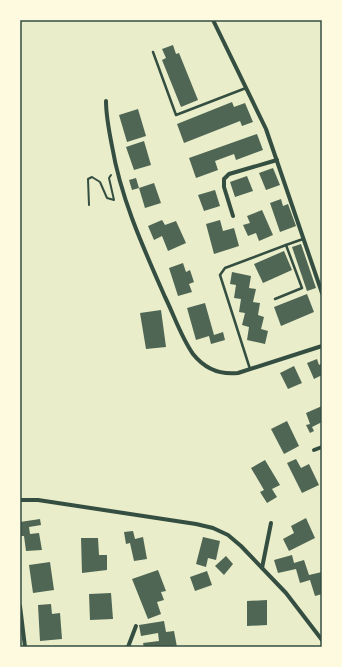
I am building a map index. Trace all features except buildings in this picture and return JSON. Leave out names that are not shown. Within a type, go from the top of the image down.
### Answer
[{"type":"street","points":[[213,20],[266,130],[322,293]]},
{"type":"street","points":[[106,101],[106,114],[116,170],[126,206],[149,262],[186,341],[194,354],[209,367],[225,374],[250,369],[322,346]]},
{"type":"street","points":[[233,216],[224,186],[224,179],[229,174],[277,160]]},
{"type":"street","points":[[314,450],[322,448]]},
{"type":"street","points":[[20,500],[38,500],[213,528],[228,535],[262,568],[286,593],[322,640]]},
{"type":"street","points":[[262,568],[271,523]]},
{"type":"street","points":[[20,606],[21,627],[25,647]]},
{"type":"street","points":[[128,647],[136,626]]},
{"type":"lane","points":[[153,52],[176,115],[246,88]]},
{"type":"lane","points":[[250,369],[220,275],[225,268],[304,239]]},
{"type":"lane","points":[[275,299],[302,288],[286,245]]},
{"type":"path","points":[[89,205],[88,179],[92,177],[100,182],[107,198],[114,200],[109,178],[116,170]]}]
